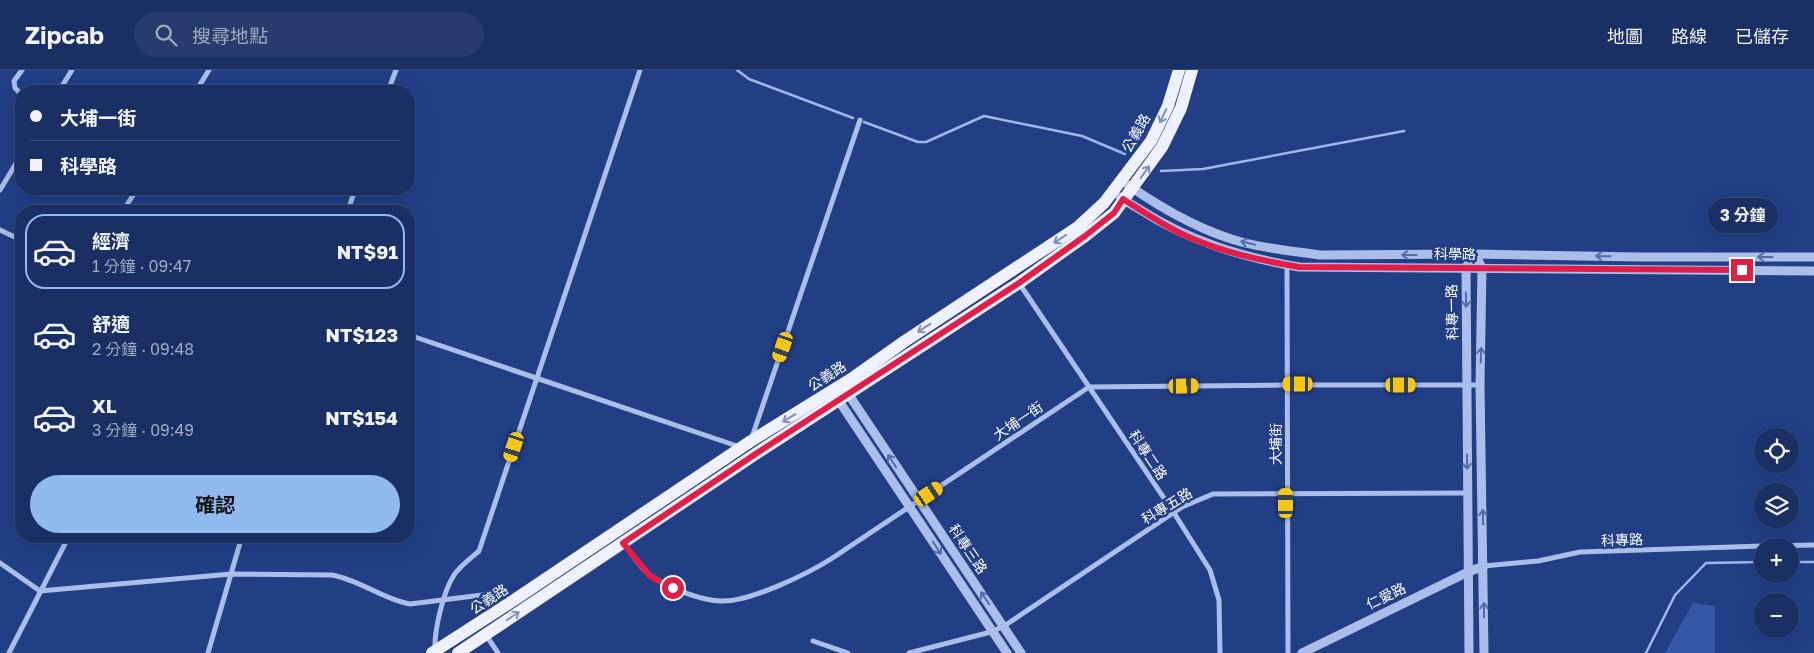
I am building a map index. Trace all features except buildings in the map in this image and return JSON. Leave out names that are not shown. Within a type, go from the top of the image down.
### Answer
[{"type":"main road","name":"公義路","points":[[1127,184],[1168,106],[1179,70]]},
{"type":"main road","name":"公義路","points":[[434,652],[746,444],[898,363],[1019,283],[1085,236],[1114,213],[1118,196],[1162,147],[1181,108],[1192,70]]},
{"type":"main road","name":"公義路","points":[[458,653],[757,453],[840,393],[905,341],[1078,227],[1104,203],[1118,196]]},
{"type":"street","points":[[15,88],[14,81],[22,70]]},
{"type":"street","points":[[63,85],[72,70]]},
{"type":"street","points":[[200,85],[209,70]]},
{"type":"street","points":[[390,85],[396,70]]},
{"type":"street","points":[[434,652],[434,641],[444,601],[453,578],[479,551],[640,70]]},
{"type":"street","points":[[746,444],[860,120]]},
{"type":"street","points":[[0,190],[15,165]]},
{"type":"street","name":"科學路","points":[[1127,184],[1147,199],[1200,227],[1245,243],[1321,254],[1814,257]]},
{"type":"street","name":"科學路","points":[[1118,196],[1182,234],[1218,248],[1256,259],[1287,265],[1323,268],[1814,271]]},
{"type":"street","points":[[0,230],[15,237]]},
{"type":"street","name":"科專一路","points":[[1475,254],[1482,268],[1480,384],[1484,653]]},
{"type":"street","name":"科專一路","points":[[1469,653],[1466,268],[1475,254]]},
{"type":"street","points":[[1638,257],[1639,270]]},
{"type":"street","name":"大埔街","points":[[1287,265],[1286,493],[1288,653]]},
{"type":"street","name":"科專二路","points":[[1019,283],[1174,513],[1210,570],[1219,600],[1220,653]]},
{"type":"street","points":[[415,337],[536,378],[746,444],[757,453]]},
{"type":"street","points":[[898,363],[905,341]]},
{"type":"street","points":[[1089,387],[1480,384]]},
{"type":"street","name":"大埔一街","points":[[623,543],[650,576],[673,588],[721,601],[741,599],[807,574],[910,508],[1089,387]]},
{"type":"street","name":"科專三路","points":[[840,393],[919,502],[1021,653]]},
{"type":"street","name":"科專三路","points":[[840,393],[910,508],[1007,653]]},
{"type":"street","points":[[746,444],[757,453]]},
{"type":"street","name":"科專五路","points":[[909,653],[992,632],[1004,626],[1174,513],[1213,494],[1467,493]]},
{"type":"street","points":[[9,653],[65,543]]},
{"type":"street","points":[[208,653],[240,543]]},
{"type":"street","name":"科專路","points":[[1799,545],[1814,545]]},
{"type":"street","name":"科專路","points":[[1484,566],[1538,561],[1580,552],[1754,546]]},
{"type":"street","points":[[0,563],[40,591],[231,574],[332,576],[345,578],[398,602],[410,604],[490,594],[537,601]]},
{"type":"street","name":"仁愛路","points":[[1302,653],[1484,566]]},
{"type":"street","points":[[486,634],[498,653]]},
{"type":"street","points":[[813,641],[848,653]]},
{"type":"shaded area","points":[[1693,603],[1715,606],[1715,653],[1665,653]]},
{"type":"waterway","points":[[737,70],[749,79],[853,118]]},
{"type":"waterway","points":[[864,122],[918,142],[926,142],[984,116],[1082,136],[1125,154]]},
{"type":"waterway","points":[[1161,171],[1203,169],[1404,131]]},
{"type":"waterway","points":[[1646,653],[1675,595],[1706,563],[1754,562]]},
{"type":"waterway","points":[[1799,562],[1814,562]]},
{"type":"route","points":[[673,588],[650,576],[623,543],[757,453],[1019,283],[1114,213],[1123,199],[1182,234],[1218,248],[1256,259],[1299,267],[1742,270]]}]
